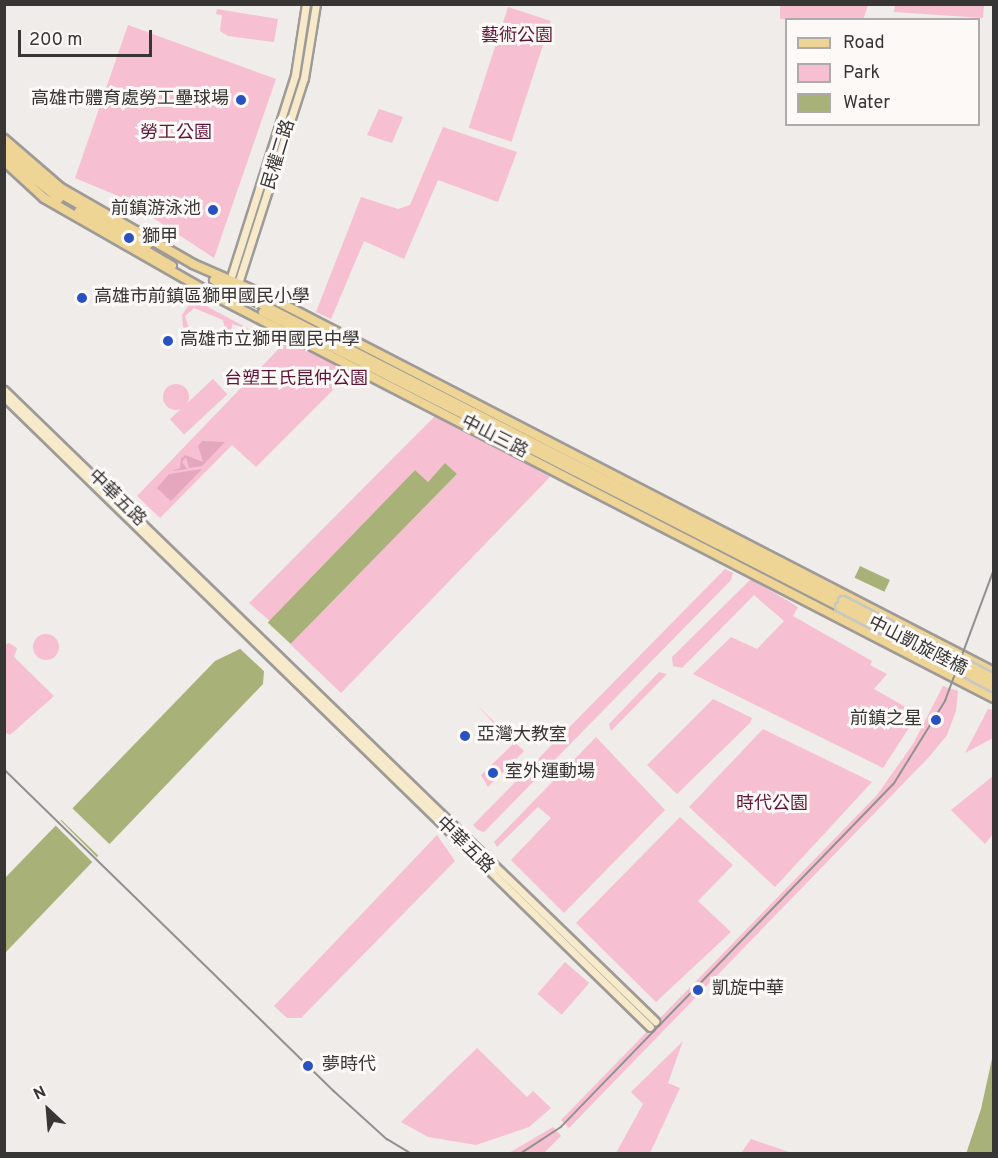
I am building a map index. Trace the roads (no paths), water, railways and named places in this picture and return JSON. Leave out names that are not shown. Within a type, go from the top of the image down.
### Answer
[{"type":"main road","name":"民權二路","points":[[232,292],[295,75],[306,4]]},
{"type":"main road","name":"民權二路","points":[[232,292],[304,78],[316,4]]},
{"type":"main road","points":[[4,139],[49,190]]},
{"type":"main road","points":[[4,147],[49,190]]},
{"type":"main road","points":[[4,154],[49,190]]},
{"type":"main road","points":[[4,161],[49,190]]},
{"type":"main road","name":"中山三路","points":[[49,190],[232,292],[984,693],[993,700]]},
{"type":"main road","name":"中山三路","points":[[49,190],[232,292],[842,604]]},
{"type":"main road","name":"中山三路","points":[[232,292],[958,652],[993,672]]},
{"type":"main road","name":"中華五路","points":[[4,390],[252,635]]},
{"type":"main road","name":"中華五路","points":[[4,397],[652,1024]]},
{"type":"main road","name":"中山凱旋陸橋","points":[[842,604],[993,679]]},
{"type":"main road","name":"中山凱旋陸橋","points":[[842,604],[993,687]]},
{"type":"water","points":[[445,463],[457,474],[264,671],[263,684],[5,953],[5,878],[215,661],[244,647],[415,470],[428,482]]},
{"type":"water","points":[[860,566],[890,580],[884,592],[855,578]]},
{"type":"water","points":[[993,1054],[993,1153],[966,1154],[981,1109]]},
{"type":"tram line","points":[[520,1154],[561,1127],[893,785],[945,701],[994,569]]},
{"type":"tram line","points":[[4,769],[334,1091],[387,1139],[412,1154]]},
{"type":"place","name":"高雄市體育處勞工壘球場","points":[[241,100]]},
{"type":"place","name":"前鎮游泳池","points":[[213,210]]},
{"type":"place","name":"獅甲","points":[[129,238]]},
{"type":"place","name":"高雄市前鎮區獅甲國民小學","points":[[82,298]]},
{"type":"place","name":"高雄市立獅甲國民中學","points":[[168,341]]},
{"type":"place","name":"前鎮之星","points":[[936,720]]},
{"type":"place","name":"亞灣大教室","points":[[465,736]]},
{"type":"place","name":"室外運動場","points":[[493,773]]},
{"type":"place","name":"凱旋中華","points":[[698,990]]},
{"type":"place","name":"夢時代","points":[[308,1066]]},
{"type":"park label","name":"藝術公園","points":[[517,37]]},
{"type":"park label","name":"勞工公園","points":[[176,134]]},
{"type":"park label","name":"台塑王氏昆仲公園","points":[[296,380]]},
{"type":"park label","name":"時代公園","points":[[772,805]]}]
